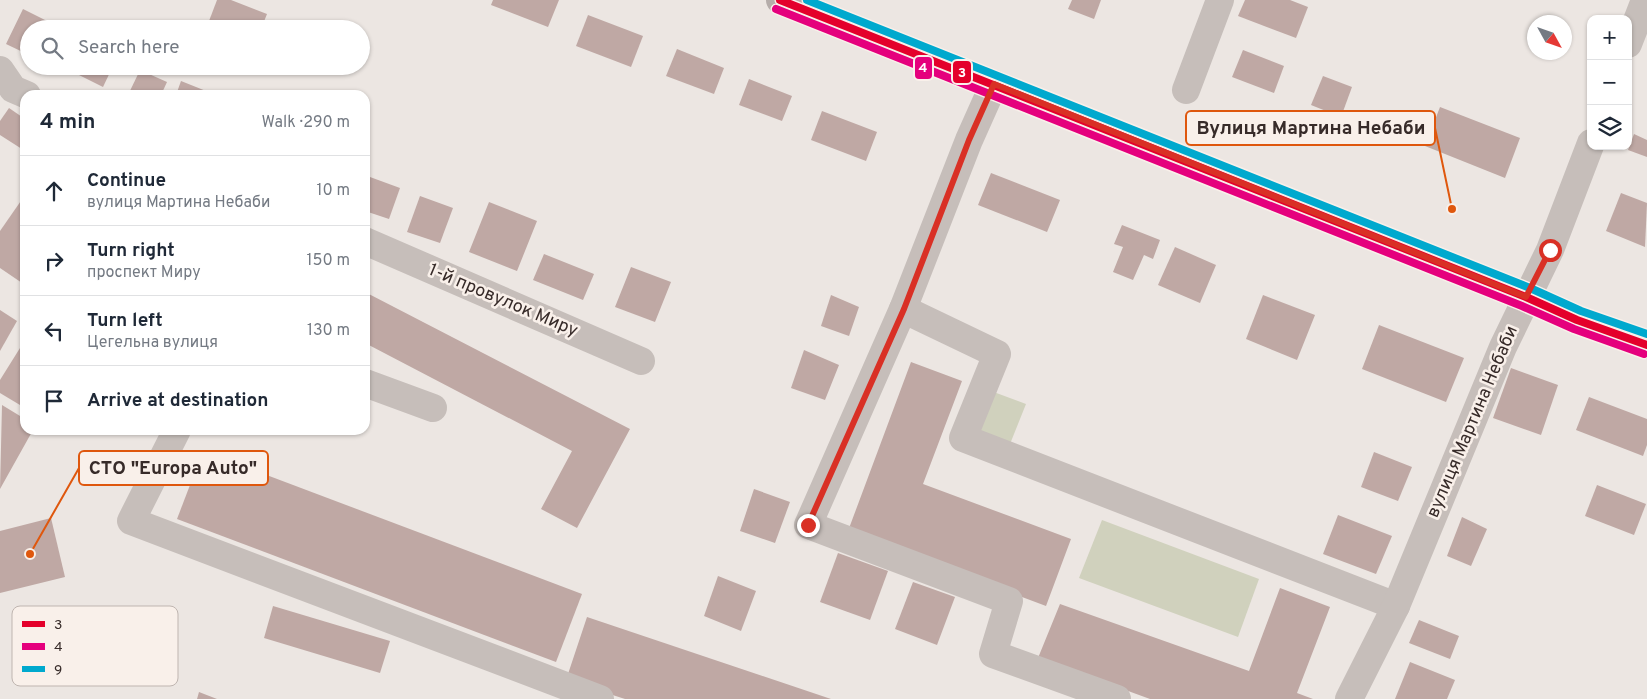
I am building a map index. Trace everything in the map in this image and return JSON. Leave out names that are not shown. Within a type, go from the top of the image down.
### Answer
[{"type":"main road","points":[[780,0],[1526,297],[1577,320],[1647,346]]},
{"type":"street","points":[[1186,90],[1220,0]]},
{"type":"street","points":[[1632,34],[1645,0]]},
{"type":"street","points":[[994,84],[969,140],[904,309],[808,525],[1009,601],[993,654],[1117,699]]},
{"type":"street","name":"вулиця Мартина Небаби","points":[[1348,699],[1396,606],[1526,297],[1550,250],[1588,150]]},
{"type":"street","name":"1-й провулок Миру","points":[[370,243],[641,360]]},
{"type":"street","points":[[904,309],[998,354],[963,438],[1396,606]]},
{"type":"street","points":[[370,385],[433,408]]},
{"type":"street","points":[[174,435],[131,521],[600,699]]},
{"type":"green space","points":[[991,391],[1026,404],[1008,449],[973,435]]},
{"type":"green space","points":[[1102,520],[1259,579],[1238,637],[1079,578]]},
{"type":"building","points":[[217,0],[231,0],[267,14],[265,20],[209,20]]},
{"type":"building","points":[[493,0],[559,0],[548,27],[491,5]]},
{"type":"building","points":[[1072,0],[1101,0],[1094,19],[1068,9]]},
{"type":"building","points":[[1245,0],[1290,0],[1308,7],[1296,38],[1238,16]]},
{"type":"building","points":[[23,9],[45,20],[20,20],[20,51],[6,44]]},
{"type":"building","points":[[588,15],[643,36],[631,67],[576,46]]},
{"type":"building","points":[[677,49],[724,68],[714,94],[666,76]]},
{"type":"building","points":[[1243,50],[1284,66],[1274,93],[1232,77]]},
{"type":"building","points":[[79,75],[109,75],[103,87]]},
{"type":"building","points":[[138,75],[151,75],[167,82],[163,90],[130,90]]},
{"type":"building","points":[[1323,76],[1352,87],[1341,117],[1311,105]]},
{"type":"building","points":[[749,79],[792,96],[782,121],[739,105]]},
{"type":"building","points":[[181,81],[204,90],[178,90]]},
{"type":"building","points":[[1440,107],[1520,138],[1505,178],[1425,146]]},
{"type":"building","points":[[9,108],[20,116],[20,148],[0,135],[0,121]]},
{"type":"building","points":[[822,111],[877,132],[866,161],[811,140]]},
{"type":"building","points":[[1634,134],[1647,140],[1647,157],[1628,150],[1632,150]]},
{"type":"building","points":[[991,173],[1060,200],[1047,232],[978,205]]},
{"type":"building","points":[[370,177],[400,188],[389,219],[370,213]]},
{"type":"building","points":[[1621,193],[1647,203],[1645,247],[1606,231]]},
{"type":"building","points":[[420,196],[453,208],[440,243],[407,232]]},
{"type":"building","points":[[20,202],[20,282],[0,268],[0,231]]},
{"type":"building","points":[[489,202],[537,221],[517,271],[469,252]]},
{"type":"building","points":[[1122,225],[1160,240],[1153,259],[1144,255],[1133,280],[1113,272],[1123,247],[1114,244]]},
{"type":"building","points":[[1175,247],[1216,265],[1200,303],[1158,285]]},
{"type":"building","points":[[544,254],[594,274],[583,300],[533,280]]},
{"type":"building","points":[[631,267],[671,282],[655,322],[615,307]]},
{"type":"building","points":[[370,295],[630,429],[577,528],[541,509],[572,451],[370,346]]},
{"type":"building","points":[[831,295],[859,307],[849,336],[821,326]]},
{"type":"building","points":[[1263,295],[1315,315],[1297,360],[1246,339]]},
{"type":"building","points":[[0,310],[17,321],[0,351]]},
{"type":"building","points":[[1379,325],[1464,358],[1446,402],[1362,369]]},
{"type":"building","points":[[20,348],[20,405],[0,393],[0,380]]},
{"type":"building","points":[[804,350],[839,365],[825,400],[791,388]]},
{"type":"building","points":[[911,362],[962,381],[923,484],[1071,539],[1046,606],[848,531]]},
{"type":"building","points":[[1511,368],[1558,385],[1541,435],[1493,418]]},
{"type":"building","points":[[1589,397],[1647,419],[1647,445],[1643,456],[1576,430]]},
{"type":"building","points":[[2,405],[20,416],[20,435],[30,435],[0,489]]},
{"type":"building","points":[[203,451],[582,594],[556,662],[177,519]]},
{"type":"building","points":[[1374,452],[1412,467],[1398,501],[1361,487]]},
{"type":"building","points":[[1597,485],[1646,504],[1634,535],[1585,516]]},
{"type":"building","points":[[754,489],[790,502],[775,543],[740,531]]},
{"type":"building","points":[[1338,515],[1392,536],[1376,574],[1323,554]]},
{"type":"building","points":[[1462,517],[1487,529],[1471,566],[1447,556]]},
{"type":"building","points":[[51,518],[65,577],[0,593],[0,531]]},
{"type":"building","points":[[838,553],[888,571],[870,620],[820,602]]},
{"type":"building","points":[[718,576],[756,591],[741,631],[704,616]]},
{"type":"building","points":[[913,582],[955,597],[937,645],[895,629]]},
{"type":"building","points":[[1280,588],[1330,607],[1297,693],[1313,699],[1150,699],[1038,658],[1060,604],[1249,671]]},
{"type":"building","points":[[273,606],[390,641],[380,673],[264,638]]},
{"type":"building","points":[[587,617],[831,699],[625,699],[566,680]]},
{"type":"building","points":[[1419,620],[1459,636],[1450,659],[1409,643]]},
{"type":"building","points":[[1410,662],[1455,680],[1447,699],[1395,699]]},
{"type":"building","points":[[199,692],[217,699],[197,699]]},
{"type":"transit line","name":"3","points":[[780,0],[1526,297],[1577,320],[1647,345]]},
{"type":"transit line","name":"9","points":[[807,0],[1530,288],[1581,311],[1647,334]]},
{"type":"transit line","name":"4","points":[[776,9],[1522,306],[1574,329],[1644,354]]},
{"type":"place","name":"Вулиця Мартина Небаби","points":[[1452,209]]},
{"type":"place","name":"СТО \"Europa Auto\"","points":[[30,554]]},
{"type":"route","points":[[808,525],[904,309],[969,140],[994,84],[1526,297],[1550,250]]}]
